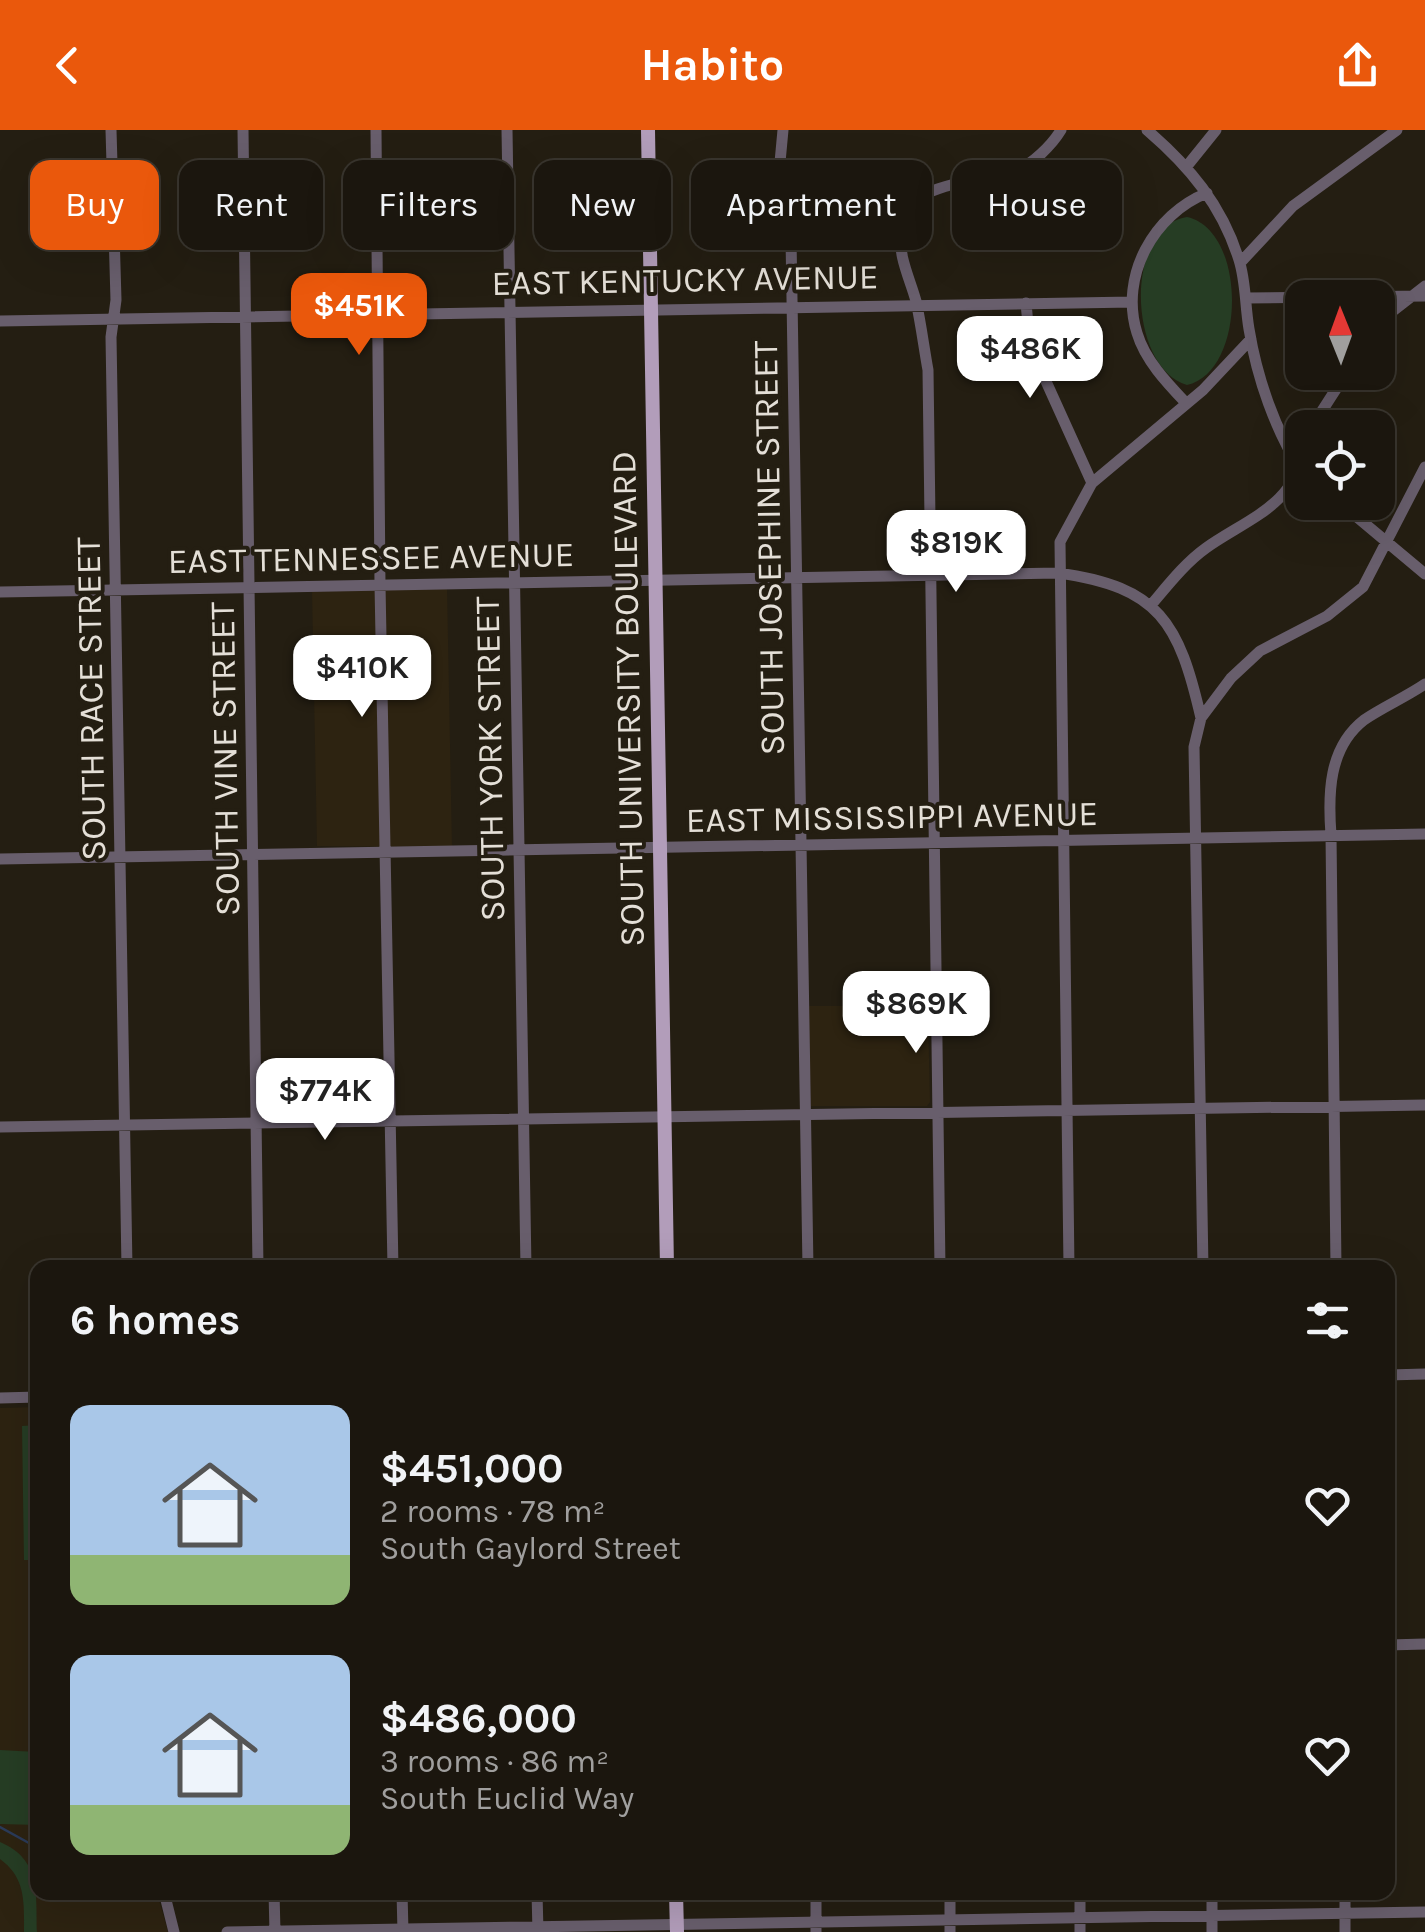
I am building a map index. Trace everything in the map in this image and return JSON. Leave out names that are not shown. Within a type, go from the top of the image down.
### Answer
[{"type":"main road","name":"SOUTH UNIVERSITY BOULEVARD","points":[[648,130],[667,1260]]},
{"type":"main road","points":[[676,1900],[677,1928]]},
{"type":"street","name":"SOUTH RACE STREET","points":[[112,130],[111,337],[128,1260]]},
{"type":"street","name":"SOUTH VINE STREET","points":[[244,130],[258,1260]]},
{"type":"street","points":[[376,130],[393,1260]]},
{"type":"street","name":"SOUTH YORK STREET","points":[[507,130],[526,1260]]},
{"type":"street","name":"SOUTH JOSEPHINE STREET","points":[[783,130],[779,173],[789,222],[792,306],[808,1260]]},
{"type":"street","points":[[940,1260],[928,370],[901,232],[913,204],[937,188],[1018,170],[1054,142],[1061,130]]},
{"type":"street","points":[[1146,130],[1187,166],[1208,193],[1228,230],[1240,263],[1250,340],[1265,393],[1285,435]]},
{"type":"street","points":[[1187,166],[1216,130]]},
{"type":"street","points":[[1240,263],[1292,206],[1396,130]]},
{"type":"street","points":[[1186,403],[1149,358],[1136,330],[1132,302],[1141,259],[1164,220],[1190,200],[1208,193]]},
{"type":"street","points":[[1395,310],[1420,296],[1425,286]]},
{"type":"street","points":[[1246,298],[1420,296]]},
{"type":"street","points":[[1026,302],[1030,346],[1092,483]]},
{"type":"street","name":"EAST KENTUCKY AVENUE","points":[[0,321],[1132,302]]},
{"type":"street","points":[[1069,1260],[1060,542],[1092,483],[1223,372],[1250,340]]},
{"type":"street","points":[[1203,1260],[1194,838],[1194,747],[1200,718],[1230,678],[1260,652],[1347,602],[1363,587],[1425,467]]},
{"type":"street","points":[[1151,605],[1204,549],[1285,493]]},
{"type":"street","points":[[1360,520],[1425,574]]},
{"type":"street","name":"EAST TENNESSEE AVENUE","points":[[0,592],[1058,573],[1111,584],[1137,594],[1151,605],[1176,637],[1200,718]]},
{"type":"street","points":[[1336,1260],[1328,796],[1333,768],[1345,741],[1362,722],[1425,684]]},
{"type":"street","name":"EAST MISSISSIPPI AVENUE","points":[[0,859],[1425,834]]},
{"type":"street","points":[[0,1127],[1425,1105]]},
{"type":"street","points":[[1395,1375],[1425,1374]]},
{"type":"street","points":[[0,1398],[30,1397]]},
{"type":"street","points":[[1395,1644],[1425,1644]]},
{"type":"street","points":[[166,1900],[174,1932]]},
{"type":"street","points":[[274,1900],[275,1932]]},
{"type":"street","points":[[402,1900],[402,1930]]},
{"type":"street","points":[[536,1900],[538,1930]]},
{"type":"street","points":[[816,1900],[816,1926]]},
{"type":"street","points":[[950,1900],[950,1926]]},
{"type":"street","points":[[1080,1900],[1080,1932]]},
{"type":"street","points":[[1212,1900],[1212,1932]]},
{"type":"street","points":[[1344,1900],[1345,1932]]},
{"type":"street","points":[[227,1932],[950,1926],[1080,1918],[1425,1912]]},
{"type":"shaded area","points":[[447,587],[452,847],[317,846],[312,591]]},
{"type":"shaded area","points":[[808,1006],[866,1006],[867,1018],[928,1016],[927,1106],[811,1106]]},
{"type":"shaded area","points":[[30,1407],[30,1900],[159,1900],[168,1932],[0,1932],[0,1408]]},
{"type":"green space","points":[[1187,217],[1207,227],[1221,247],[1232,301],[1221,355],[1207,374],[1187,385],[1167,373],[1153,353],[1144,327],[1141,298],[1143,270],[1152,245],[1166,226]]},
{"type":"green space","points":[[30,1425],[30,1560],[24,1560],[22,1426]]},
{"type":"green space","points":[[0,1750],[30,1752],[30,1825],[0,1824]]},
{"type":"green space","points":[[0,1842],[13,1849],[29,1868],[30,1900],[36,1900],[37,1932],[24,1932],[22,1891],[15,1874],[0,1859]]},
{"type":"waterway","points":[[0,1827],[30,1844]]}]
